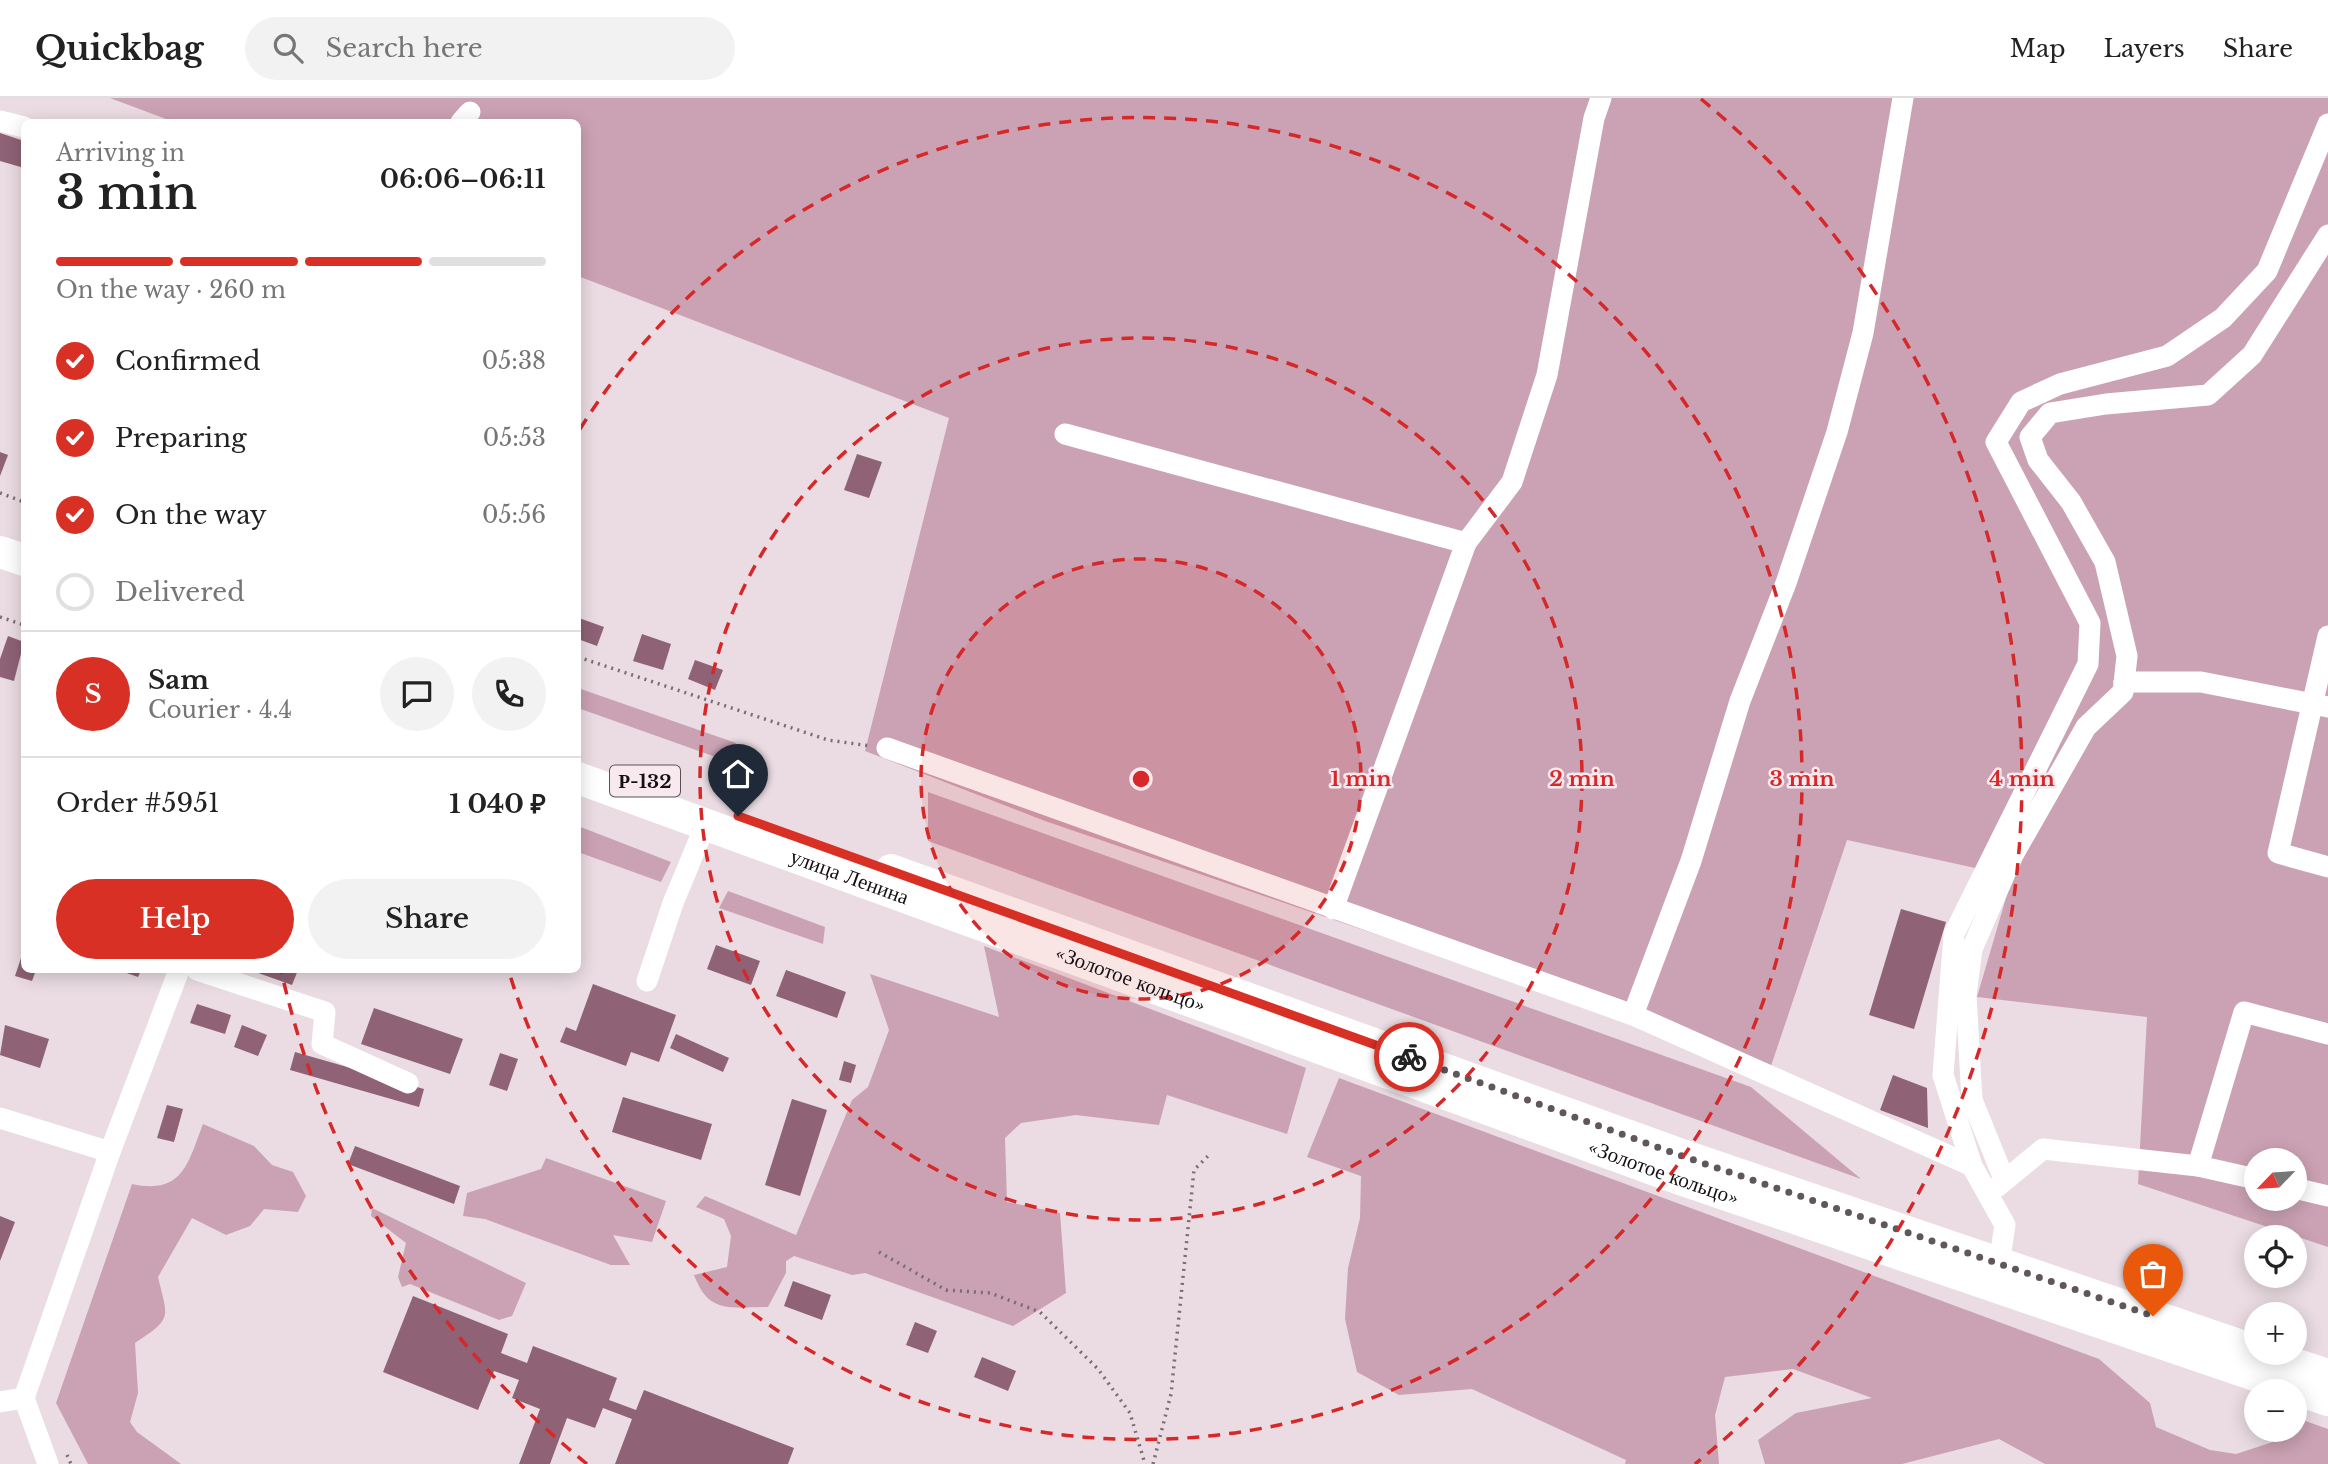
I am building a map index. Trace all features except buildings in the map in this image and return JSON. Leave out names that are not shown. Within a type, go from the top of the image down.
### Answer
[{"type":"highway","points":[[0,552],[21,559]]},
{"type":"highway","name":"улица Ленина","points":[[581,757],[1007,924]]},
{"type":"highway","name":"улица Ленина","points":[[581,779],[705,826],[1007,924]]},
{"type":"highway","name":"«Золотое кольцо»","points":[[1007,924],[2244,1347]]},
{"type":"highway","name":"«Золотое кольцо»","points":[[1007,924],[1677,1178],[2328,1400]]},
{"type":"highway","points":[[2296,1365],[2328,1376]]},
{"type":"street","points":[[1333,909],[1466,543],[1512,482],[1548,375],[1594,118],[1601,98]]},
{"type":"street","points":[[1633,1015],[1691,861],[1740,701],[1786,583],[1838,432],[1863,333],[1903,98]]},
{"type":"street","points":[[0,121],[21,126]]},
{"type":"street","points":[[1999,1263],[2005,1225],[1972,1166],[1943,1075],[1954,934],[2088,664],[2090,624],[1996,442],[2021,402],[2060,384],[2167,356],[2223,318],[2267,271],[2328,124]]},
{"type":"street","points":[[2004,1179],[1972,1100],[1966,995],[1972,949],[2013,855],[2086,727],[2123,692],[2127,656],[2105,562],[2071,502],[2038,460],[2030,437],[2050,413],[2106,404],[2208,395],[2252,355],[2328,234]]},
{"type":"street","points":[[1065,433],[1466,543]]},
{"type":"street","points":[[2328,636],[2320,706],[2278,853],[2328,867]]},
{"type":"street","points":[[2124,682],[2201,682],[2320,706]]},
{"type":"street","points":[[887,748],[1633,1015],[1972,1166]]},
{"type":"street","points":[[647,981],[673,903],[705,826]]},
{"type":"street","points":[[57,1458],[24,1398],[110,1152],[178,973]]},
{"type":"street","points":[[206,973],[325,1012],[322,1044],[408,1083]]},
{"type":"street","points":[[2198,1166],[2244,1012],[2328,1034]]},
{"type":"street","points":[[0,1118],[110,1152]]},
{"type":"street","points":[[1989,1197],[2004,1179],[2043,1149],[2198,1166],[2244,1176]]},
{"type":"street","points":[[2307,1191],[2328,1196]]},
{"type":"street","points":[[0,1402],[24,1398]]},
{"type":"path","points":[[0,493],[21,501]]},
{"type":"path","points":[[0,617],[21,624]]},
{"type":"path","points":[[581,658],[828,740],[887,748]]},
{"type":"path","points":[[1153,1464],[1171,1394],[1194,1170],[1209,1155]]},
{"type":"path","points":[[878,1252],[946,1290],[989,1293],[1040,1312],[1098,1369],[1130,1413],[1145,1464]]},
{"type":"path","points":[[57,1458],[71,1464]]},
{"type":"shaded area","points":[[110,98],[2328,98],[2328,1247],[2307,1240],[2307,1225],[2262,1225],[2138,1184],[2147,1017],[1977,997],[2008,891],[1989,871],[1847,840],[1770,1069],[1045,821],[865,751],[949,418],[581,277],[581,119],[166,119]]},
{"type":"shaded area","points":[[581,689],[736,743],[727,761],[581,709]]},
{"type":"shaded area","points":[[928,792],[1751,1087],[1861,1179],[928,841]]},
{"type":"shaded area","points":[[581,827],[671,862],[661,882],[581,853]]},
{"type":"shaded area","points":[[728,891],[825,927],[823,944],[719,908]]},
{"type":"shaded area","points":[[984,946],[1306,1068],[1287,1134],[1167,1095],[1159,1125],[1076,1115],[1021,1123],[1005,1138],[1007,1202],[1060,1213],[1066,1293],[1013,1326],[865,1273],[852,1275],[794,1256],[786,1261],[786,1273],[768,1307],[732,1307],[714,1303],[700,1288],[694,1275],[727,1267],[731,1236],[724,1219],[696,1207],[705,1196],[796,1235],[852,1100],[868,1087],[889,1030],[870,974],[999,1017]]},
{"type":"shaded area","points":[[1339,1078],[2099,1359],[2150,1403],[2156,1427],[2210,1450],[2236,1454],[2273,1442],[2307,1442],[2307,1422],[2328,1429],[2328,1464],[2045,1464],[1999,1439],[1902,1464],[1765,1464],[1758,1440],[1796,1413],[1872,1398],[1793,1369],[1725,1377],[1715,1415],[1719,1464],[1625,1464],[1626,1460],[1472,1389],[1399,1395],[1357,1372],[1345,1319],[1348,1268],[1360,1218],[1361,1176],[1307,1157]]},
{"type":"shaded area","points":[[203,1124],[254,1146],[272,1165],[293,1172],[306,1196],[298,1212],[264,1209],[250,1226],[226,1235],[192,1218],[158,1277],[165,1310],[162,1322],[135,1343],[138,1393],[130,1422],[137,1432],[181,1464],[88,1464],[56,1403],[132,1184],[162,1185],[173,1180],[187,1163]]},
{"type":"shaded area","points":[[546,1158],[666,1201],[652,1242],[613,1235],[630,1265],[611,1265],[485,1219],[463,1216],[467,1193],[541,1169]]},
{"type":"shaded area","points":[[372,1208],[526,1283],[512,1316],[499,1320],[410,1284],[402,1287],[398,1277],[406,1243],[371,1216]]},
{"type":"way so far","points":[[1409,1057],[1682,1156],[2153,1316]]},
{"type":"route","points":[[738,816],[1409,1057]]}]
